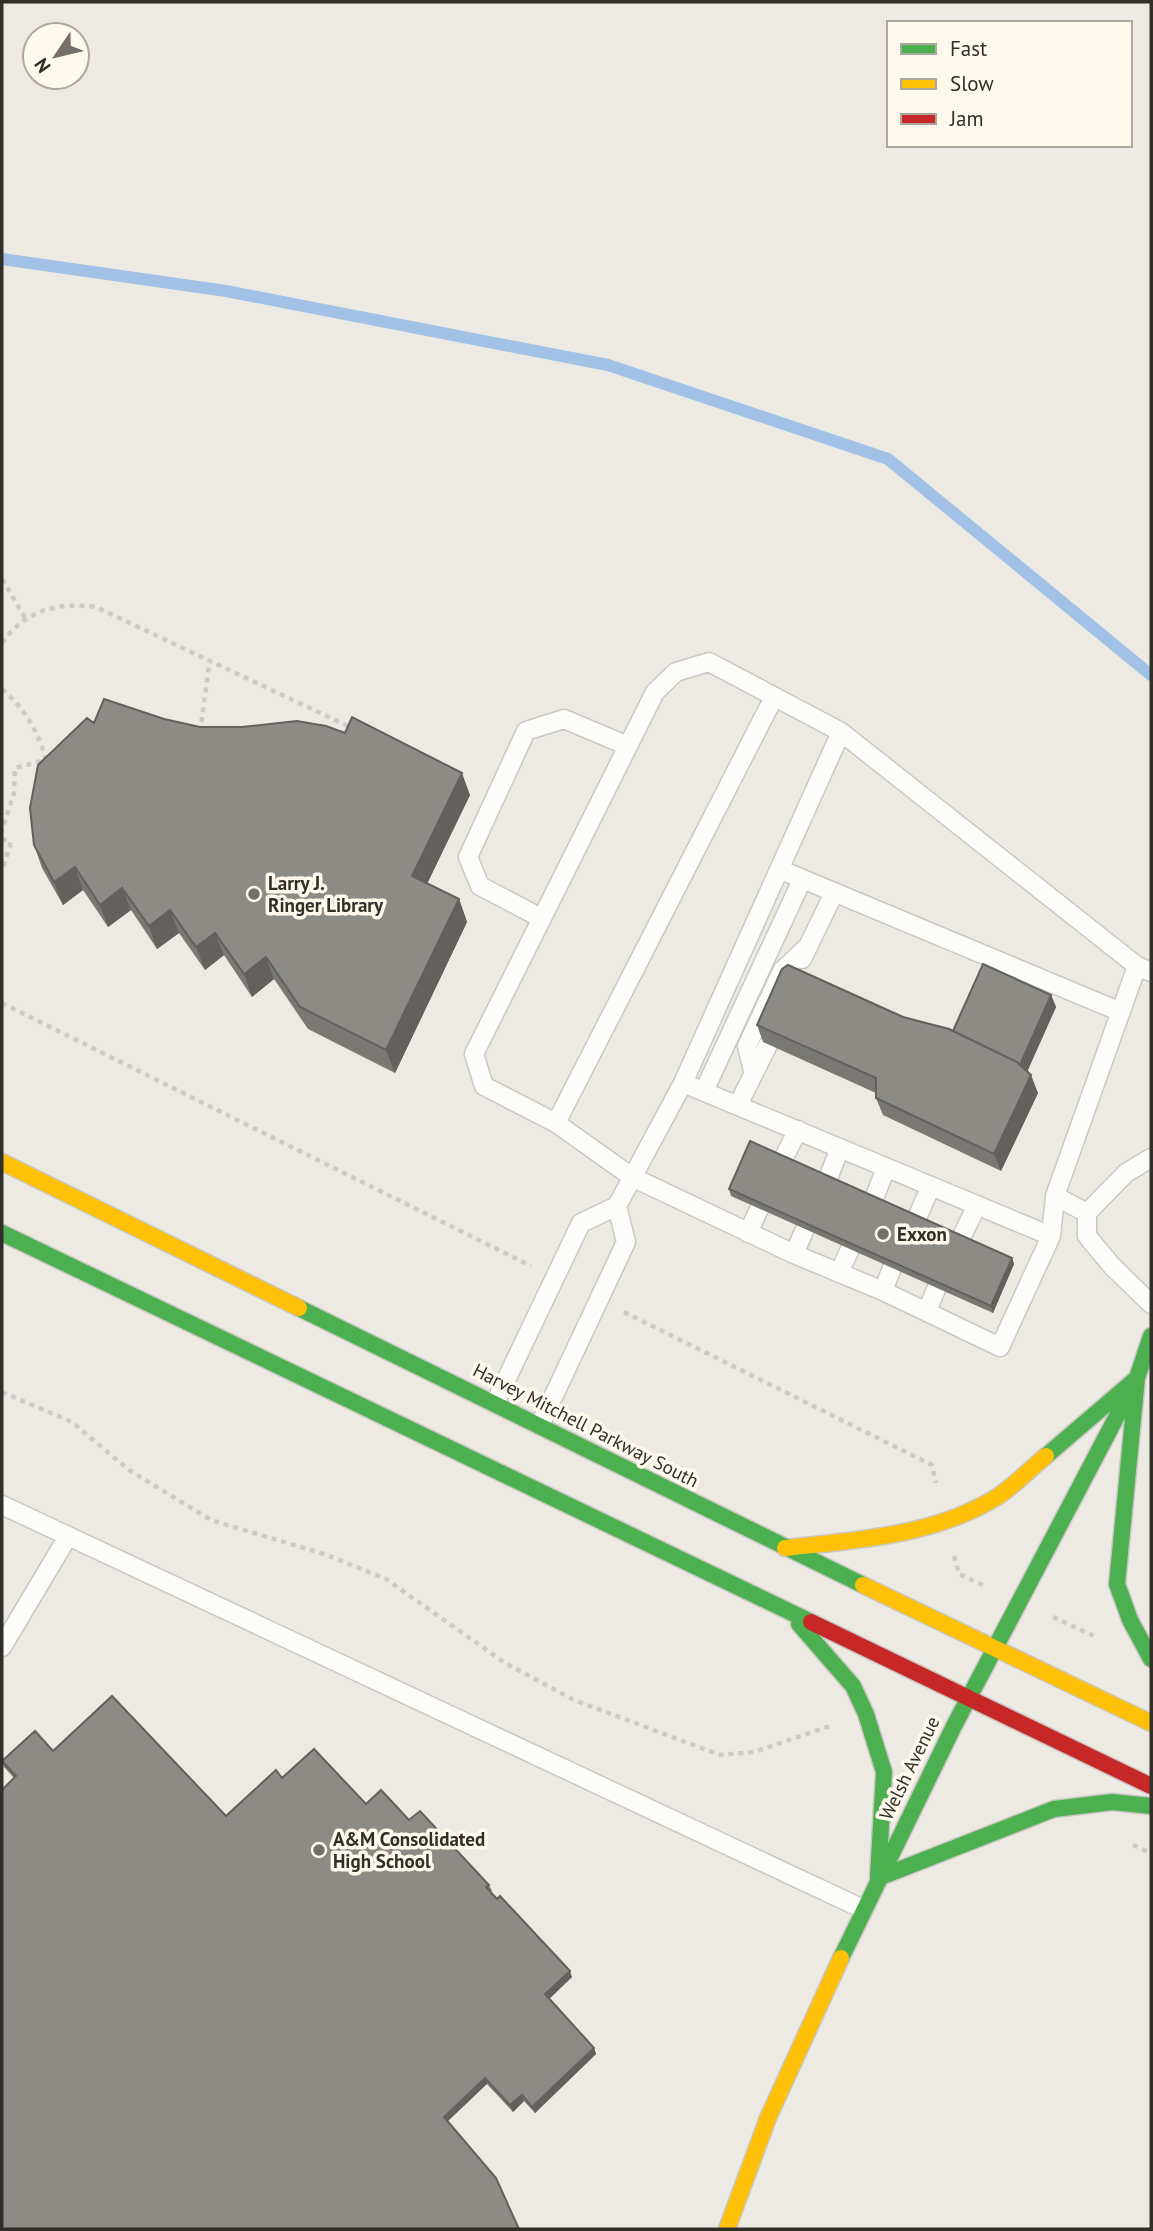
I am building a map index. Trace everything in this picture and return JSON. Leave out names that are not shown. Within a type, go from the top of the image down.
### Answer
[{"type":"main road","name":"Harvey Mitchell Parkway South","points":[[2,1162],[540,1425],[784,1548],[1151,1724]]},
{"type":"main road","points":[[2,1233],[1151,1786]]},
{"type":"main road","name":"Welsh Avenue","points":[[727,2229],[771,2108],[863,1909],[992,1648],[1137,1378],[1151,1336]]},
{"type":"main road","points":[[784,1548],[887,1538],[946,1520],[997,1497],[1137,1378]]},
{"type":"main road","points":[[1137,1378],[1117,1584],[1133,1627],[1151,1659]]},
{"type":"main road","points":[[788,1612],[853,1686],[866,1714],[884,1772],[878,1878],[1054,1809],[1112,1802],[1151,1806]]},
{"type":"lane","points":[[709,662],[774,697],[841,732],[1144,969],[1121,1012],[1055,1196],[1051,1236],[1000,1346],[883,1291],[748,1233],[632,1177],[556,1122],[484,1086],[474,1054],[655,692],[676,673],[709,662]]},
{"type":"lane","points":[[556,1122],[774,697]]},
{"type":"lane","points":[[541,918],[480,886],[468,857],[526,731],[564,719],[628,746]]},
{"type":"lane","points":[[495,1403],[581,1223],[617,1206],[683,1083],[841,732]]},
{"type":"lane","points":[[781,870],[1121,1012]]},
{"type":"lane","points":[[704,1091],[802,880]]},
{"type":"lane","points":[[795,983],[806,948],[834,893]]},
{"type":"lane","points":[[753,1071],[747,1046],[782,971],[806,948]]},
{"type":"lane","points":[[738,1105],[768,1045]]},
{"type":"lane","points":[[683,1083],[1051,1236]]},
{"type":"lane","points":[[782,1161],[798,1130]]},
{"type":"lane","points":[[827,1181],[840,1148]]},
{"type":"lane","points":[[1151,1158],[1126,1173],[1087,1213],[1087,1236],[1112,1266],[1151,1304]]},
{"type":"lane","points":[[873,1201],[886,1168]]},
{"type":"lane","points":[[916,1220],[930,1186]]},
{"type":"lane","points":[[1055,1196],[1087,1213]]},
{"type":"lane","points":[[960,1240],[977,1205]]},
{"type":"lane","points":[[540,1425],[626,1242],[617,1206]]},
{"type":"lane","points":[[748,1233],[759,1209]]},
{"type":"lane","points":[[794,1254],[805,1228]]},
{"type":"lane","points":[[839,1273],[850,1248]]},
{"type":"lane","points":[[883,1291],[892,1268]]},
{"type":"lane","points":[[927,1311],[937,1287]]},
{"type":"lane","points":[[2,1505],[67,1538],[863,1909]]},
{"type":"lane","points":[[2,1647],[67,1538]]},
{"type":"path","points":[[2,579],[25,618]]},
{"type":"path","points":[[2,643],[25,618],[65,604],[96,607],[356,730]]},
{"type":"path","points":[[200,734],[210,659]]},
{"type":"path","points":[[2,689],[27,715],[40,739],[46,761],[15,768],[14,793],[2,831]]},
{"type":"path","points":[[2,839],[11,842],[2,871]]},
{"type":"path","points":[[2,1003],[555,1278]]},
{"type":"path","points":[[599,1300],[932,1465],[959,1574],[1102,1640],[1133,1627]]},
{"type":"path","points":[[2,1392],[72,1422],[129,1470],[211,1520],[327,1555],[386,1579],[505,1663],[543,1685],[706,1752],[737,1756],[754,1752],[866,1714]]},
{"type":"building","name":"Larry J. Ringer Library","points":[[104,699],[164,719],[200,727],[242,727],[297,721],[326,726],[345,733],[352,717],[462,773],[412,876],[459,899],[386,1050],[300,1007],[266,957],[244,974],[215,933],[196,947],[170,910],[149,926],[122,888],[100,905],[75,867],[54,882],[34,845],[30,808],[38,765],[87,718],[94,723]]},
{"type":"building","points":[[983,964],[1051,995],[1020,1065],[953,1031]]},
{"type":"building","points":[[788,965],[903,1017],[949,1029],[1017,1062],[1031,1075],[994,1154],[876,1098],[876,1078],[757,1025],[782,969]]},
{"type":"building","name":"Exxon","points":[[750,1141],[1012,1258],[991,1306],[729,1189]]},
{"type":"building","name":"A&M Consolidated High School","points":[[112,1696],[226,1816],[276,1770],[282,1778],[314,1749],[366,1804],[381,1790],[409,1820],[420,1811],[489,1885],[486,1887],[497,1899],[500,1896],[570,1971],[545,1994],[594,2048],[532,2107],[522,2095],[510,2105],[485,2078],[444,2117],[496,2178],[519,2229],[2,2229],[2,1790],[16,1776],[2,1761],[35,1731],[53,1751]]},
{"type":"waterway","points":[[2,259],[226,291],[608,365],[888,459],[1151,675]]},
{"type":"traffic: fast","points":[[2,1233],[811,1622]]},
{"type":"traffic: fast","points":[[299,1308],[863,1585]]},
{"type":"traffic: fast","points":[[841,1958],[954,1726],[1137,1378],[1151,1336]]},
{"type":"traffic: fast","points":[[1137,1378],[1117,1584],[1130,1620],[1151,1659]]},
{"type":"traffic: fast","points":[[1046,1456],[1137,1378]]},
{"type":"traffic: fast","points":[[799,1624],[853,1686],[866,1714],[884,1772],[878,1878],[1054,1809],[1112,1802],[1151,1806]]},
{"type":"traffic: slow","points":[[2,1162],[299,1308]]},
{"type":"traffic: slow","points":[[785,1548],[894,1534],[947,1520],[997,1497],[1046,1456]]},
{"type":"traffic: slow","points":[[863,1585],[1151,1723]]},
{"type":"traffic: slow","points":[[727,2229],[768,2118],[841,1958]]},
{"type":"traffic: jam","points":[[811,1622],[1151,1786]]},
{"type":"place","name":"Larry J. Ringer Library","points":[[254,894]]},
{"type":"place","name":"Exxon","points":[[883,1234]]},
{"type":"place","name":"A&M Consolidated High School","points":[[319,1850]]}]
